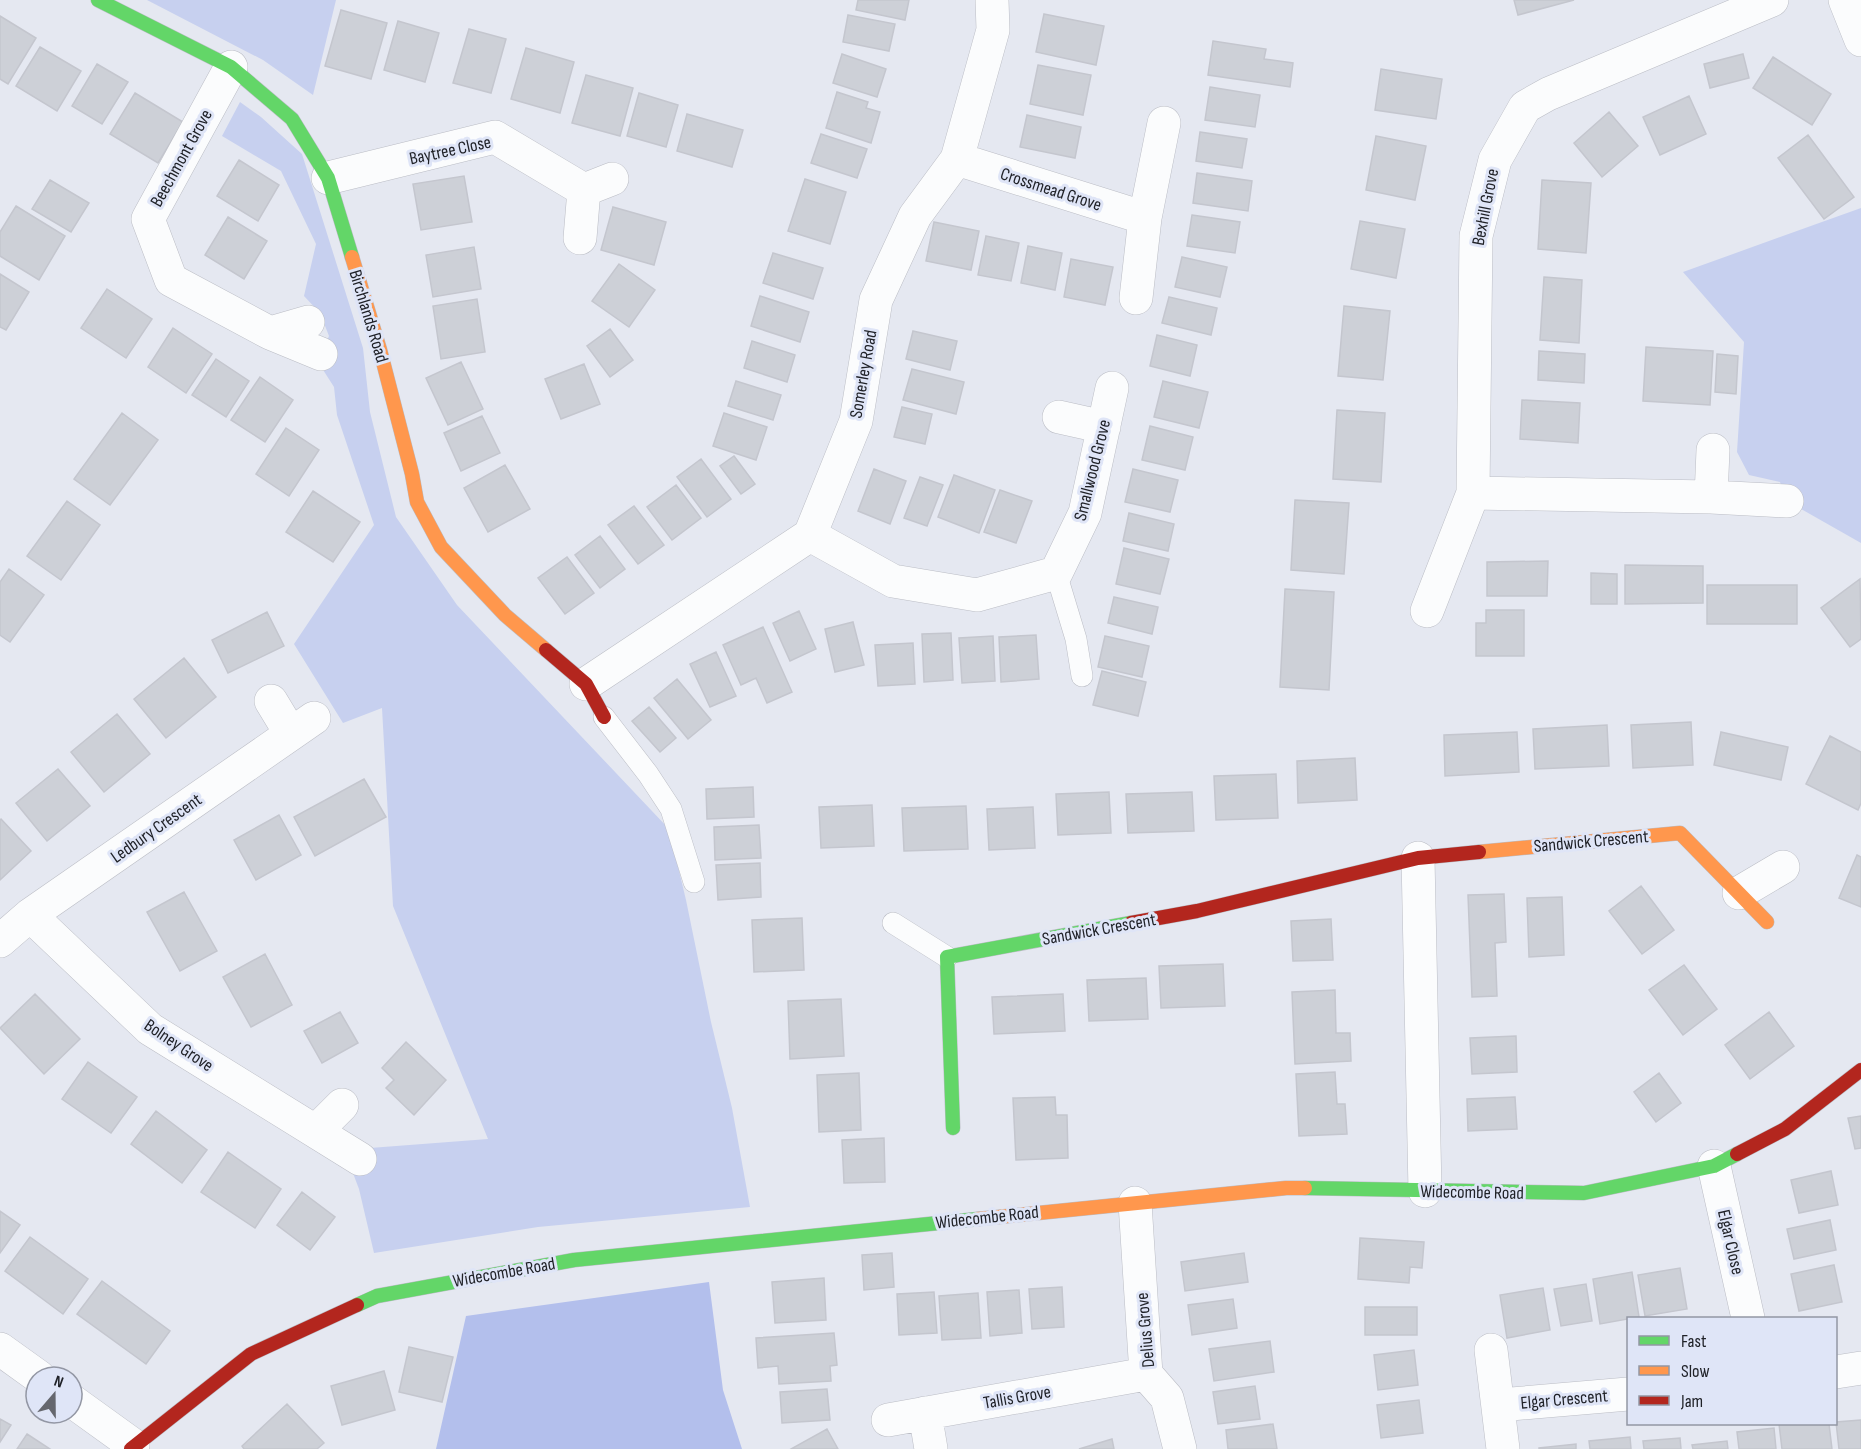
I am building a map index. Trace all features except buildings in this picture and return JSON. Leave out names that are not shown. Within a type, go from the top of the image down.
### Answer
[{"type":"street","name":"Birchlands Road","points":[[98,0],[231,67],[292,118],[328,178],[381,350],[417,502],[441,547],[505,615],[586,684]]},
{"type":"street","name":"Somerley Road","points":[[810,535],[856,421],[876,300],[915,216],[957,159],[993,30],[992,0]]},
{"type":"street","name":"Bexhill Grove","points":[[1427,611],[1473,493],[1476,236],[1495,160],[1526,107],[1548,94],[1772,0]]},
{"type":"street","points":[[1845,0],[1861,40]]},
{"type":"street","name":"Beechmont Grove","points":[[231,67],[148,219],[171,280],[270,333],[321,354]]},
{"type":"street","points":[[1136,298],[1145,218],[1164,123]]},
{"type":"street","name":"Baytree Close","points":[[328,178],[495,137],[598,185],[580,238]]},
{"type":"street","name":"Crossmead Grove","points":[[957,159],[1145,218]]},
{"type":"street","points":[[270,333],[308,322]]},
{"type":"street","name":"Smallwood Grove","points":[[1056,573],[1085,513],[1112,388]]},
{"type":"street","points":[[1059,417],[1104,427]]},
{"type":"street","points":[[1711,497],[1713,450]]},
{"type":"street","points":[[1473,493],[1711,497],[1787,501]]},
{"type":"street","points":[[604,717],[586,684],[810,535],[893,581],[977,595],[1056,573]]},
{"type":"street","name":"Ledbury Crescent","points":[[0,941],[30,915],[303,726],[271,701]]},
{"type":"street","name":"Sandwick Crescent","points":[[947,957],[1197,911],[1418,858],[1680,833],[1767,922]]},
{"type":"street","points":[[1418,858],[1425,1191]]},
{"type":"street","points":[[1739,893],[1783,867]]},
{"type":"street","name":"Bolney Grove","points":[[30,915],[150,1029],[360,1159]]},
{"type":"street","points":[[947,957],[953,1128]]},
{"type":"street","name":"Widecombe Road","points":[[132,1447],[251,1354],[377,1296],[574,1260],[1286,1188],[1584,1192],[1714,1166],[1785,1129],[1861,1070]]},
{"type":"street","points":[[316,1131],[342,1105]]},
{"type":"street","name":"Elgar Close","points":[[1714,1166],[1748,1317]]},
{"type":"street","name":"Delius Grove","points":[[1135,1203],[1146,1374],[1167,1398],[1180,1449]]},
{"type":"street","points":[[0,1348],[24,1366]]},
{"type":"street","points":[[1491,1350],[1503,1449]]},
{"type":"street","points":[[1837,1371],[1861,1368]]},
{"type":"street","name":"Tallis Grove","points":[[888,1420],[1146,1374]]},
{"type":"street","name":"Elgar Crescent","points":[[1499,1405],[1627,1394]]},
{"type":"street","points":[[84,1410],[132,1447]]},
{"type":"street","points":[[925,1413],[931,1449]]},
{"type":"lane","points":[[1056,573],[1076,639],[1082,676]]},
{"type":"lane","points":[[604,717],[648,774],[671,809],[694,882]]},
{"type":"lane","points":[[893,923],[947,957]]},
{"type":"shaded area","points":[[147,0],[336,0],[313,95],[263,60]]},
{"type":"shaded area","points":[[240,102],[261,117],[302,154],[363,348],[370,412],[396,517],[457,605],[669,829],[732,1108],[750,1207],[538,1227],[374,1253],[359,1189],[351,1168],[370,1148],[488,1139],[393,906],[382,708],[343,723],[294,644],[374,525],[337,415],[334,387],[318,362],[329,336],[320,313],[304,296],[316,244],[281,171],[222,136]]},
{"type":"shaded area","points":[[1861,208],[1861,543],[1787,501],[1780,482],[1749,475],[1737,452],[1744,342],[1683,272]]},
{"type":"shaded area","points":[[709,1282],[723,1390],[742,1449],[436,1449],[466,1316]]},
{"type":"traffic: fast","points":[[98,0],[231,67],[292,119],[328,178],[352,257]]},
{"type":"traffic: fast","points":[[953,1128],[947,957],[1131,923]]},
{"type":"traffic: fast","points":[[1305,1188],[1584,1193],[1714,1166],[1737,1154]]},
{"type":"traffic: fast","points":[[357,1305],[377,1296],[574,1260],[978,1219]]},
{"type":"traffic: slow","points":[[352,257],[380,350],[417,502],[441,547],[505,615],[546,650]]},
{"type":"traffic: slow","points":[[1479,852],[1680,833],[1767,922]]},
{"type":"traffic: slow","points":[[978,1219],[1305,1188]]},
{"type":"traffic: jam","points":[[546,650],[586,684],[604,717]]},
{"type":"traffic: jam","points":[[1131,923],[1197,911],[1418,858],[1479,852]]},
{"type":"traffic: jam","points":[[1737,1154],[1785,1129],[1861,1070]]},
{"type":"traffic: jam","points":[[131,1449],[251,1354],[357,1305]]}]
